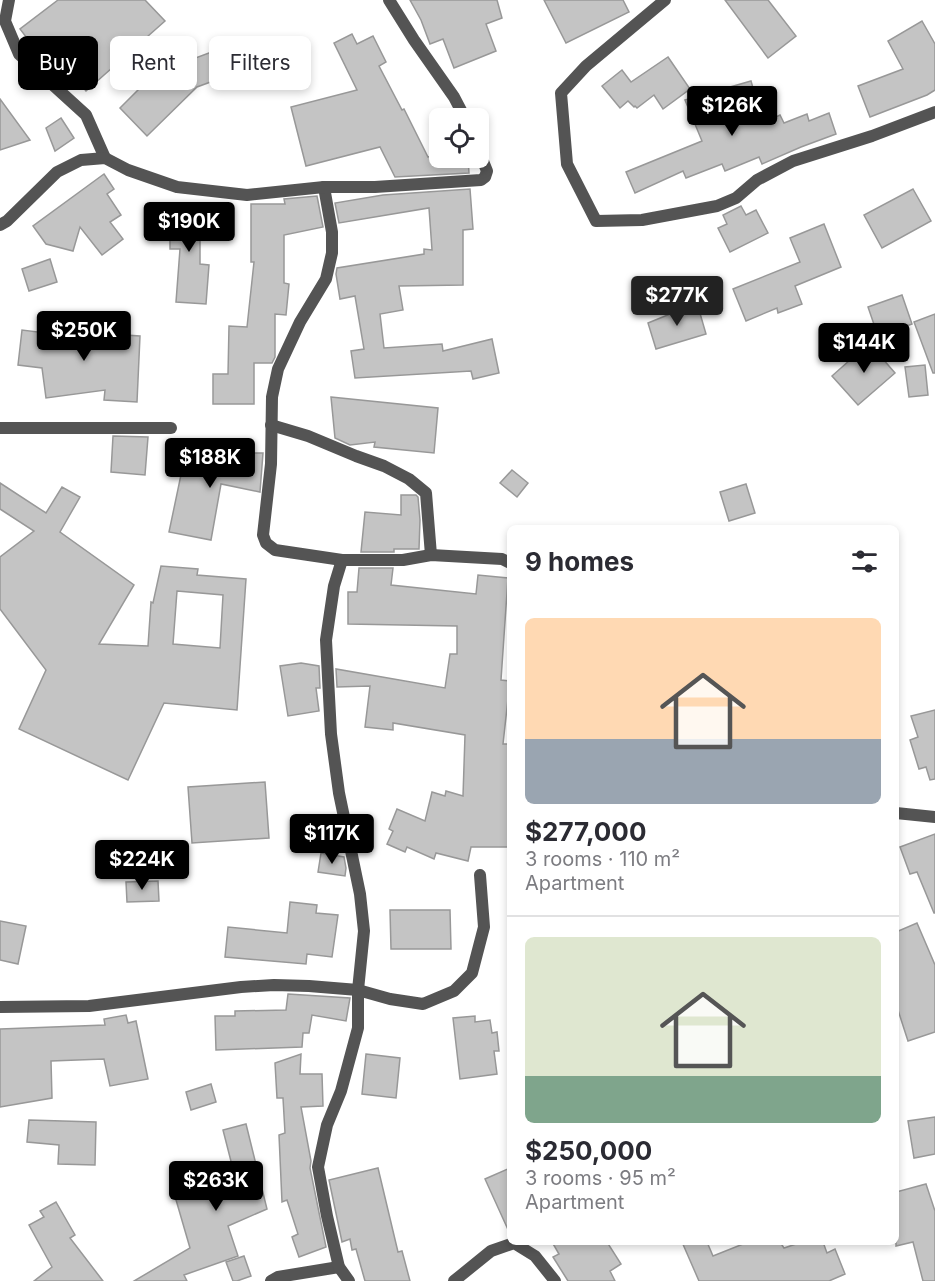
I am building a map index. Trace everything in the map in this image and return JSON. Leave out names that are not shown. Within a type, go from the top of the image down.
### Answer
[{"type":"street","points":[[9,0],[5,21],[19,54],[86,115],[105,158]]},
{"type":"street","points":[[390,0],[460,108]]},
{"type":"street","points":[[665,0],[586,66],[561,93],[567,164],[596,221],[642,220],[717,206],[736,198],[757,180],[793,161],[872,136],[935,112]]},
{"type":"street","points":[[0,225],[7,221],[57,172],[81,160],[105,158],[128,170],[177,187],[247,195],[324,187],[375,187],[481,180],[487,171],[486,168]]},
{"type":"street","points":[[324,187],[332,232],[332,253],[326,279],[300,322],[278,369],[272,397],[271,464],[263,535],[266,543],[275,550],[342,560],[403,560],[431,555],[507,562]]},
{"type":"street","points":[[271,425],[308,436],[384,466],[409,479],[426,493],[431,555]]},
{"type":"street","points":[[0,428],[171,428]]},
{"type":"street","points":[[342,560],[334,586],[326,640],[331,734],[339,793],[360,894],[364,931],[358,990],[358,1028],[341,1091],[327,1125],[318,1167],[339,1267],[349,1281]]},
{"type":"street","points":[[899,813],[935,817]]},
{"type":"street","points":[[0,1007],[89,1006],[274,985],[358,990],[390,999],[423,1004],[454,991],[472,973],[484,927],[480,875]]},
{"type":"street","points":[[453,1281],[491,1251],[508,1245]]},
{"type":"street","points":[[517,1245],[534,1256],[555,1281]]},
{"type":"street","points":[[271,1281],[278,1277],[339,1267]]},
{"type":"building","points":[[58,0],[145,0],[165,21],[148,36],[110,36],[110,70],[98,80],[98,36],[25,36],[20,29]]},
{"type":"building","points":[[410,0],[497,0],[502,18],[486,24],[496,51],[454,68],[443,39],[430,44]]},
{"type":"building","points":[[544,0],[623,0],[629,12],[566,43]]},
{"type":"building","points":[[725,0],[768,0],[796,36],[768,58]]},
{"type":"building","points":[[922,21],[935,44],[935,90],[870,117],[858,86],[903,69],[888,41]]},
{"type":"building","points":[[352,34],[357,44],[373,36],[386,62],[379,66],[429,157],[429,168],[469,168],[469,173],[395,177],[380,147],[306,166],[291,107],[357,90],[334,43]]},
{"type":"building","points":[[209,53],[209,83],[197,87],[197,58]]},
{"type":"building","points":[[668,57],[690,89],[663,109],[654,95],[637,108],[628,101],[620,108],[602,86],[622,70],[631,82]]},
{"type":"building","points":[[751,81],[763,123],[780,115],[784,123],[807,114],[809,121],[829,113],[836,134],[762,164],[759,157],[725,171],[722,164],[686,178],[683,171],[635,193],[626,172],[702,141],[685,100]]},
{"type":"building","points":[[138,90],[194,90],[147,136],[120,108]]},
{"type":"building","points":[[0,99],[30,140],[0,150]]},
{"type":"building","points":[[61,118],[74,138],[55,151],[46,128]]},
{"type":"building","points":[[104,174],[114,189],[107,194],[121,215],[110,222],[123,239],[102,255],[80,227],[73,251],[46,244],[33,226]]},
{"type":"building","points":[[470,189],[473,229],[463,230],[463,285],[399,286],[403,310],[380,314],[384,348],[442,344],[443,351],[492,339],[499,373],[473,379],[471,371],[355,378],[351,351],[364,349],[355,296],[340,299],[337,268],[424,254],[424,249],[432,250],[429,208],[339,223],[335,203],[383,195]]},
{"type":"building","points":[[913,189],[931,221],[882,248],[864,215]]},
{"type":"building","points":[[317,196],[323,227],[284,235],[284,283],[289,284],[286,315],[275,314],[275,357],[272,363],[254,363],[254,404],[213,404],[213,374],[228,374],[229,326],[247,327],[254,262],[251,262],[251,204],[285,204],[284,199]]},
{"type":"building","points":[[170,204],[200,204],[200,264],[209,265],[206,304],[176,302],[180,249],[170,249]]},
{"type":"building","points":[[741,206],[746,215],[756,210],[768,233],[730,252],[718,228],[727,224],[723,215]]},
{"type":"building","points":[[824,224],[841,267],[795,286],[802,304],[778,313],[777,308],[746,321],[733,289],[800,262],[790,238]]},
{"type":"building","points":[[50,259],[57,282],[29,291],[22,269]]},
{"type":"building","points":[[902,295],[912,324],[878,336],[868,307]]},
{"type":"building","points":[[697,303],[706,334],[656,349],[648,323]]},
{"type":"building","points":[[935,314],[935,373],[933,373],[914,322]]},
{"type":"building","points":[[73,323],[95,329],[94,333],[140,336],[137,402],[104,400],[105,390],[46,398],[42,368],[18,365],[22,330],[70,336]]},
{"type":"building","points":[[869,343],[895,373],[858,405],[832,376]]},
{"type":"building","points":[[925,365],[928,395],[909,397],[905,367]]},
{"type":"building","points":[[331,397],[438,408],[434,453],[374,447],[375,442],[350,445],[335,438]]},
{"type":"building","points":[[113,436],[148,437],[145,475],[111,472]]},
{"type":"building","points":[[186,451],[233,461],[236,453],[263,453],[260,492],[221,484],[211,540],[169,532]]},
{"type":"building","points":[[512,470],[528,483],[517,497],[500,483]]},
{"type":"building","points":[[0,483],[46,513],[62,487],[80,497],[60,532],[134,585],[99,644],[148,646],[151,602],[153,603],[161,566],[198,569],[197,575],[246,579],[237,710],[164,703],[128,780],[19,729],[46,670],[0,609],[0,557],[34,531],[0,509]],"holes":[[[177,591],[223,595],[220,648],[173,644]]]},
{"type":"building","points":[[746,484],[755,513],[729,521],[720,492]]},
{"type":"building","points":[[401,495],[418,497],[419,549],[361,552],[365,512],[401,515]]},
{"type":"building","points":[[359,568],[393,568],[391,585],[476,594],[478,575],[507,578],[501,680],[507,681],[503,744],[507,744],[507,847],[471,847],[468,861],[436,853],[434,859],[407,847],[405,852],[387,844],[393,831],[389,829],[397,809],[425,821],[432,792],[445,796],[446,791],[463,796],[465,735],[393,723],[393,730],[365,727],[370,686],[337,687],[336,669],[445,688],[450,654],[457,654],[457,626],[348,624],[348,592],[357,592]]},
{"type":"building","points":[[301,663],[319,666],[320,688],[316,688],[319,711],[288,716],[280,666]]},
{"type":"building","points":[[935,710],[935,779],[930,780],[926,767],[919,769],[910,740],[918,737],[911,716]]},
{"type":"building","points":[[265,782],[269,838],[192,843],[188,787]]},
{"type":"building","points":[[935,834],[934,913],[917,872],[910,874],[900,847]]},
{"type":"building","points":[[321,853],[344,857],[345,876],[318,872]]},
{"type":"building","points":[[158,881],[159,901],[127,902],[126,882]]},
{"type":"building","points":[[290,902],[317,905],[316,913],[338,915],[332,957],[307,954],[306,964],[225,957],[228,927],[287,933]]},
{"type":"building","points":[[390,910],[450,910],[451,949],[391,949]]},
{"type":"building","points":[[0,921],[26,926],[18,964],[0,960]]},
{"type":"building","points":[[917,923],[935,965],[935,1032],[908,1041],[899,1013],[899,931]]},
{"type":"building","points":[[288,994],[350,998],[346,1021],[312,1015],[309,1033],[303,1033],[302,1047],[216,1050],[215,1016],[235,1016],[235,1011],[286,1010]]},
{"type":"building","points":[[126,1015],[128,1023],[136,1021],[148,1079],[110,1086],[104,1059],[51,1061],[52,1098],[0,1107],[0,1029],[105,1025],[104,1019]]},
{"type":"building","points":[[475,1016],[475,1022],[490,1020],[492,1033],[497,1032],[499,1051],[494,1051],[497,1074],[460,1079],[453,1018]]},
{"type":"building","points":[[301,1054],[300,1074],[322,1074],[323,1106],[301,1107],[311,1161],[310,1168],[326,1247],[299,1257],[292,1237],[298,1234],[287,1200],[282,1202],[279,1135],[285,1133],[283,1098],[277,1098],[275,1063]]},
{"type":"building","points":[[366,1054],[400,1058],[396,1098],[362,1094]]},
{"type":"building","points":[[211,1084],[216,1102],[191,1110],[186,1092]]},
{"type":"building","points":[[935,1117],[935,1154],[914,1158],[908,1121]]},
{"type":"building","points":[[29,1120],[96,1122],[95,1165],[58,1164],[59,1145],[27,1142]]},
{"type":"building","points":[[246,1124],[267,1209],[228,1226],[238,1256],[184,1275],[187,1281],[134,1281],[190,1248],[174,1193],[234,1173],[223,1130]]},
{"type":"building","points":[[378,1168],[398,1252],[402,1251],[410,1281],[365,1281],[356,1249],[352,1250],[350,1239],[342,1242],[329,1180]]},
{"type":"building","points":[[507,1169],[507,1227],[485,1179]]},
{"type":"building","points":[[926,1184],[935,1211],[935,1281],[923,1281],[913,1242],[896,1246],[899,1245],[899,1191]]},
{"type":"building","points":[[56,1202],[75,1235],[70,1238],[103,1281],[34,1281],[52,1267],[29,1225],[44,1217],[40,1211]]},
{"type":"building","points":[[554,1245],[609,1245],[621,1264],[610,1271],[615,1281],[568,1281],[553,1257],[559,1254]]},
{"type":"building","points":[[683,1245],[708,1245],[713,1256],[740,1245],[782,1245],[784,1248],[793,1245],[824,1245],[827,1253],[835,1249],[845,1274],[829,1281],[699,1281]]},
{"type":"building","points":[[244,1256],[251,1276],[233,1281],[226,1262]]}]
